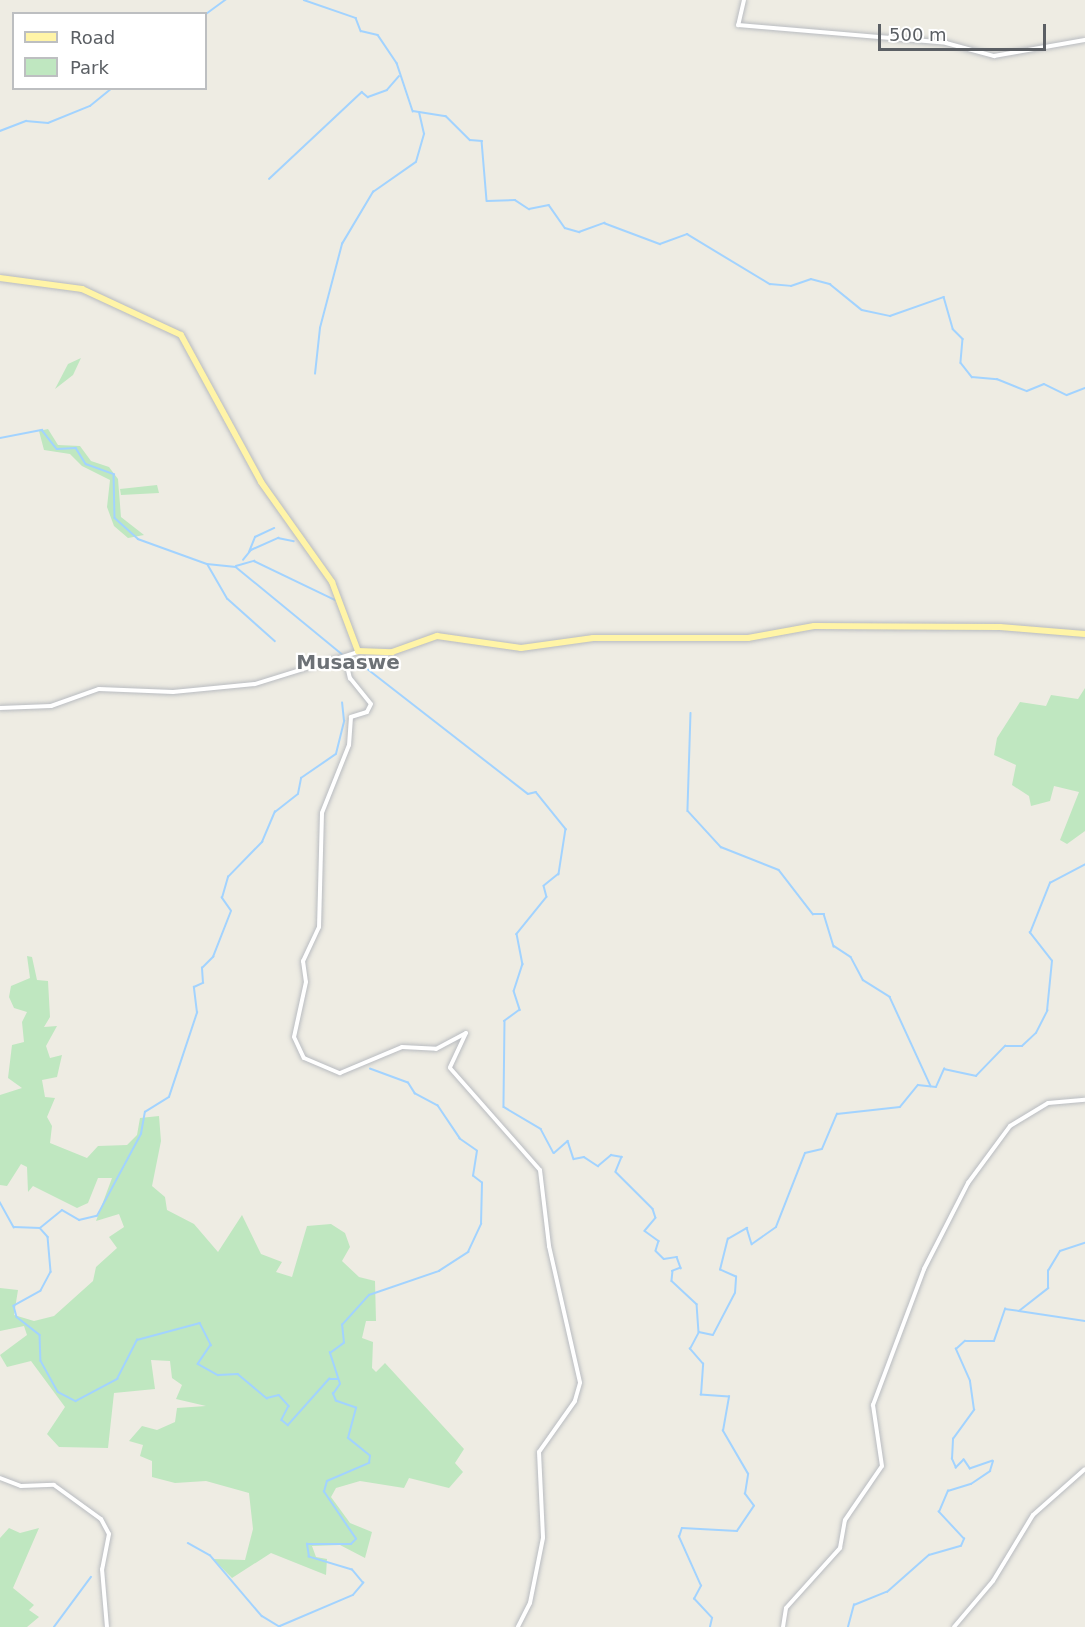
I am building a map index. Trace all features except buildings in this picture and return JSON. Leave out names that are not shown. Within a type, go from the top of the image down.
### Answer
[{"type":"main road","points":[[0,278],[82,289],[181,335],[261,482],[330,577],[354,646],[361,652],[392,652],[437,636],[521,648],[593,638],[748,638],[814,626],[1000,627],[1085,634]]},
{"type":"street","points":[[744,0],[738,25],[934,41],[993,57],[1085,40]]},
{"type":"street","points":[[0,708],[49,706],[110,687],[173,692],[241,686],[361,652]]},
{"type":"street","points":[[345,657],[350,678],[371,704],[367,712],[351,717],[349,745],[322,813],[319,923],[303,961],[306,982],[294,1037],[304,1058],[340,1073],[402,1047],[436,1049],[466,1032],[450,1068],[540,1170],[549,1246],[580,1383],[575,1401],[539,1452],[543,1538],[530,1603],[518,1627]]},
{"type":"street","points":[[783,1627],[786,1608],[840,1548],[845,1520],[882,1466],[873,1405],[924,1269],[968,1183],[1010,1126],[1047,1103],[1085,1100]]},
{"type":"street","points":[[954,1627],[993,1581],[1033,1515],[1085,1468]]},
{"type":"street","points":[[0,1478],[21,1486],[54,1485],[101,1519],[109,1534],[102,1569],[107,1627]]},
{"type":"green space","points":[[81,358],[73,375],[55,389],[68,364]]},
{"type":"green space","points":[[48,429],[58,445],[80,446],[91,461],[109,467],[118,479],[121,517],[144,535],[128,538],[114,526],[107,507],[110,480],[82,466],[70,454],[44,450],[39,431]]},
{"type":"green space","points":[[157,485],[159,493],[121,495],[120,489]]},
{"type":"green space","points":[[1085,688],[1085,831],[1067,844],[1060,840],[1079,792],[1054,786],[1050,801],[1031,806],[1029,796],[1012,785],[1016,765],[994,755],[997,738],[1020,702],[1046,706],[1051,695],[1078,699]]},
{"type":"green space","points":[[27,956],[32,957],[37,980],[48,981],[50,1017],[44,1027],[57,1026],[46,1046],[50,1058],[62,1055],[57,1077],[42,1080],[45,1097],[55,1098],[47,1117],[52,1126],[50,1143],[87,1158],[98,1146],[127,1145],[137,1135],[140,1118],[159,1116],[161,1141],[152,1186],[165,1197],[167,1210],[194,1224],[218,1252],[242,1215],[261,1254],[282,1262],[276,1272],[292,1277],[307,1226],[331,1224],[345,1233],[350,1247],[342,1261],[359,1277],[375,1281],[376,1321],[366,1321],[362,1338],[373,1342],[372,1368],[376,1372],[385,1363],[464,1449],[455,1463],[463,1472],[449,1488],[409,1478],[404,1488],[360,1481],[336,1488],[331,1497],[350,1523],[372,1532],[365,1558],[340,1545],[312,1546],[316,1557],[327,1559],[326,1575],[271,1553],[232,1578],[213,1559],[245,1560],[253,1529],[249,1493],[206,1481],[175,1483],[152,1477],[152,1461],[140,1456],[143,1445],[129,1441],[142,1426],[157,1430],[175,1422],[177,1408],[206,1406],[176,1399],[182,1385],[172,1378],[170,1361],[151,1360],[155,1389],[114,1393],[108,1448],[59,1447],[47,1434],[65,1407],[31,1361],[7,1367],[0,1355],[27,1335],[24,1326],[0,1331],[0,1288],[18,1290],[14,1315],[34,1321],[54,1316],[93,1281],[96,1267],[117,1248],[109,1237],[124,1227],[119,1214],[96,1221],[112,1178],[98,1178],[88,1203],[77,1208],[33,1186],[28,1192],[27,1167],[21,1164],[7,1186],[0,1185],[0,1095],[22,1088],[8,1078],[12,1045],[24,1042],[22,1022],[27,1012],[14,1008],[9,997],[11,986],[30,978]]},
{"type":"green space","points":[[9,1528],[20,1533],[39,1528],[13,1588],[34,1605],[29,1610],[39,1617],[27,1627],[0,1627],[0,1538]]},
{"type":"waterway","points":[[207,13],[225,0]]},
{"type":"waterway","points":[[304,0],[356,18],[361,31],[378,35],[397,63],[413,111],[446,116],[470,140],[482,141],[487,201],[515,200],[529,209],[549,205],[565,228],[579,232],[604,223],[660,244],[687,234],[770,284],[791,286],[811,279],[830,284],[862,310],[890,316],[944,297],[953,329],[963,339],[961,363],[972,377],[997,379],[1027,391],[1044,384],[1067,395],[1085,388]]},
{"type":"waterway","points":[[269,179],[362,92],[368,97],[387,90],[399,76]]},
{"type":"waterway","points":[[0,131],[26,121],[48,123],[90,106],[110,90]]},
{"type":"waterway","points":[[315,374],[320,328],[342,244],[373,192],[416,162],[424,134],[419,113]]},
{"type":"waterway","points":[[0,438],[42,430],[57,449],[76,448],[86,464],[114,474],[115,518],[138,539],[207,564],[236,567],[343,655]]},
{"type":"waterway","points":[[249,552],[255,537],[274,528]]},
{"type":"waterway","points":[[243,560],[251,550],[278,538],[294,541]]},
{"type":"waterway","points":[[236,566],[254,561],[335,600]]},
{"type":"waterway","points":[[208,565],[228,599],[275,641]]},
{"type":"waterway","points":[[351,656],[528,794],[536,792],[566,829],[559,874],[544,886],[547,897],[517,934],[523,964],[514,991],[520,1010],[505,1021],[504,1107],[541,1129],[554,1153],[568,1141],[574,1159],[584,1157],[598,1166],[611,1155],[622,1157],[616,1172],[653,1209],[656,1218],[645,1231],[659,1241],[656,1251],[664,1259],[677,1257],[681,1268],[673,1271],[672,1281],[697,1304],[699,1332]]},
{"type":"waterway","points":[[40,1228],[62,1210],[79,1220],[97,1216],[141,1134],[145,1112],[169,1097],[197,1013],[194,987],[203,983],[202,968],[213,957],[231,911],[222,898],[228,877],[262,842],[275,812],[298,794],[301,778],[336,754],[344,721],[342,703]]},
{"type":"waterway","points":[[691,713],[688,811],[721,847],[779,870],[813,914],[824,914],[834,946],[851,957],[863,980],[890,997],[931,1086]]},
{"type":"waterway","points":[[710,1627],[712,1618],[694,1599],[701,1586],[679,1537],[682,1528],[737,1531],[754,1506],[745,1494],[748,1474],[723,1431],[729,1397],[701,1395],[703,1364],[690,1349],[699,1332],[713,1335],[735,1293],[736,1277],[720,1270],[728,1239],[747,1228],[752,1244],[776,1227],[805,1153],[822,1149],[837,1114],[900,1107],[918,1085],[936,1087],[944,1069],[976,1076],[1005,1046],[1022,1046],[1036,1033],[1047,1011],[1052,961],[1030,933],[1050,883],[1085,864]]},
{"type":"waterway","points":[[280,1626],[353,1595],[363,1583],[352,1570],[309,1557],[307,1544],[351,1544],[356,1539],[324,1492],[327,1481],[369,1463],[370,1456],[348,1438],[356,1408],[336,1401],[333,1394],[340,1384],[330,1353],[344,1343],[342,1325],[369,1295],[439,1271],[468,1252],[481,1224],[482,1183],[473,1176],[477,1151],[460,1139],[438,1106],[415,1094],[408,1083],[370,1069]]},
{"type":"waterway","points":[[0,1202],[14,1227],[40,1228],[48,1237],[51,1272],[41,1291],[14,1306],[17,1317],[40,1335],[41,1361],[58,1392],[76,1401],[117,1379],[137,1340],[200,1323],[211,1345],[198,1364],[218,1375],[238,1374],[267,1398],[279,1395],[289,1406],[282,1420],[288,1425],[329,1379],[337,1379]]},
{"type":"waterway","points":[[848,1627],[854,1605],[887,1592],[929,1555],[961,1546],[964,1539],[939,1512],[948,1491],[971,1484],[990,1471],[993,1461],[970,1469],[964,1460],[956,1468],[952,1459],[953,1439],[974,1410],[970,1381],[956,1349],[965,1341],[994,1341],[1005,1309],[1019,1311],[1048,1288],[1048,1271],[1060,1251],[1085,1243]]},
{"type":"waterway","points":[[1019,1311],[1085,1321]]},
{"type":"waterway","points":[[188,1543],[210,1555],[262,1616],[280,1627]]},
{"type":"waterway","points":[[54,1627],[91,1577]]},
{"type":"district","name":"Musaswe","points":[[348,662]]}]
